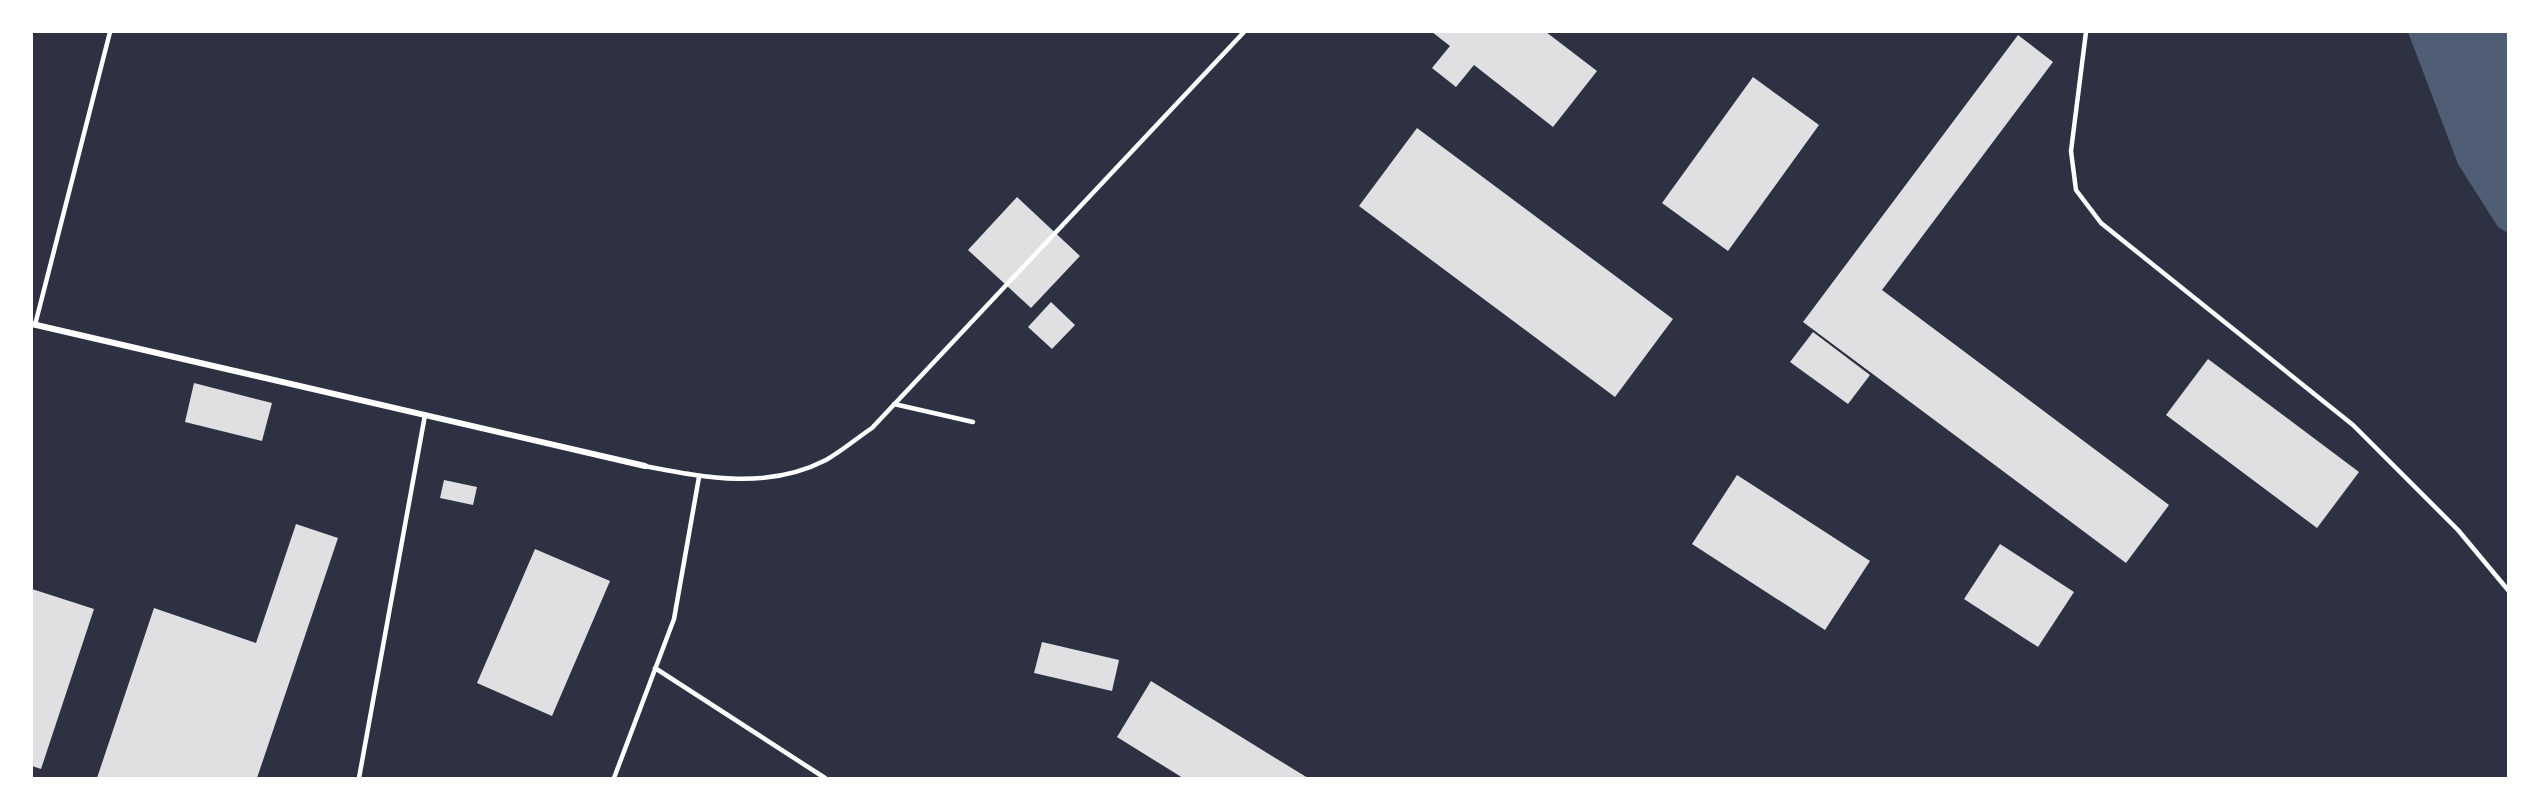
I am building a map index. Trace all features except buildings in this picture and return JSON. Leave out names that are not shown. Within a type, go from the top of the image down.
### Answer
[{"type":"street","points":[[34,324],[645,466]]},
{"type":"lane","points":[[34,324],[110,32]]},
{"type":"lane","points":[[645,466],[699,477],[741,481],[785,476],[827,459],[872,428],[1244,32]]},
{"type":"lane","points":[[2086,32],[2071,151],[2076,190],[2101,223],[2353,425],[2458,530],[2508,590]]},
{"type":"lane","points":[[894,404],[973,422]]},
{"type":"lane","points":[[359,778],[425,415]]},
{"type":"lane","points":[[614,778],[674,619],[699,477]]},
{"type":"lane","points":[[655,668],[825,778]]},
{"type":"water","points":[[2408,32],[2508,32],[2508,233],[2498,227],[2458,164]]}]
